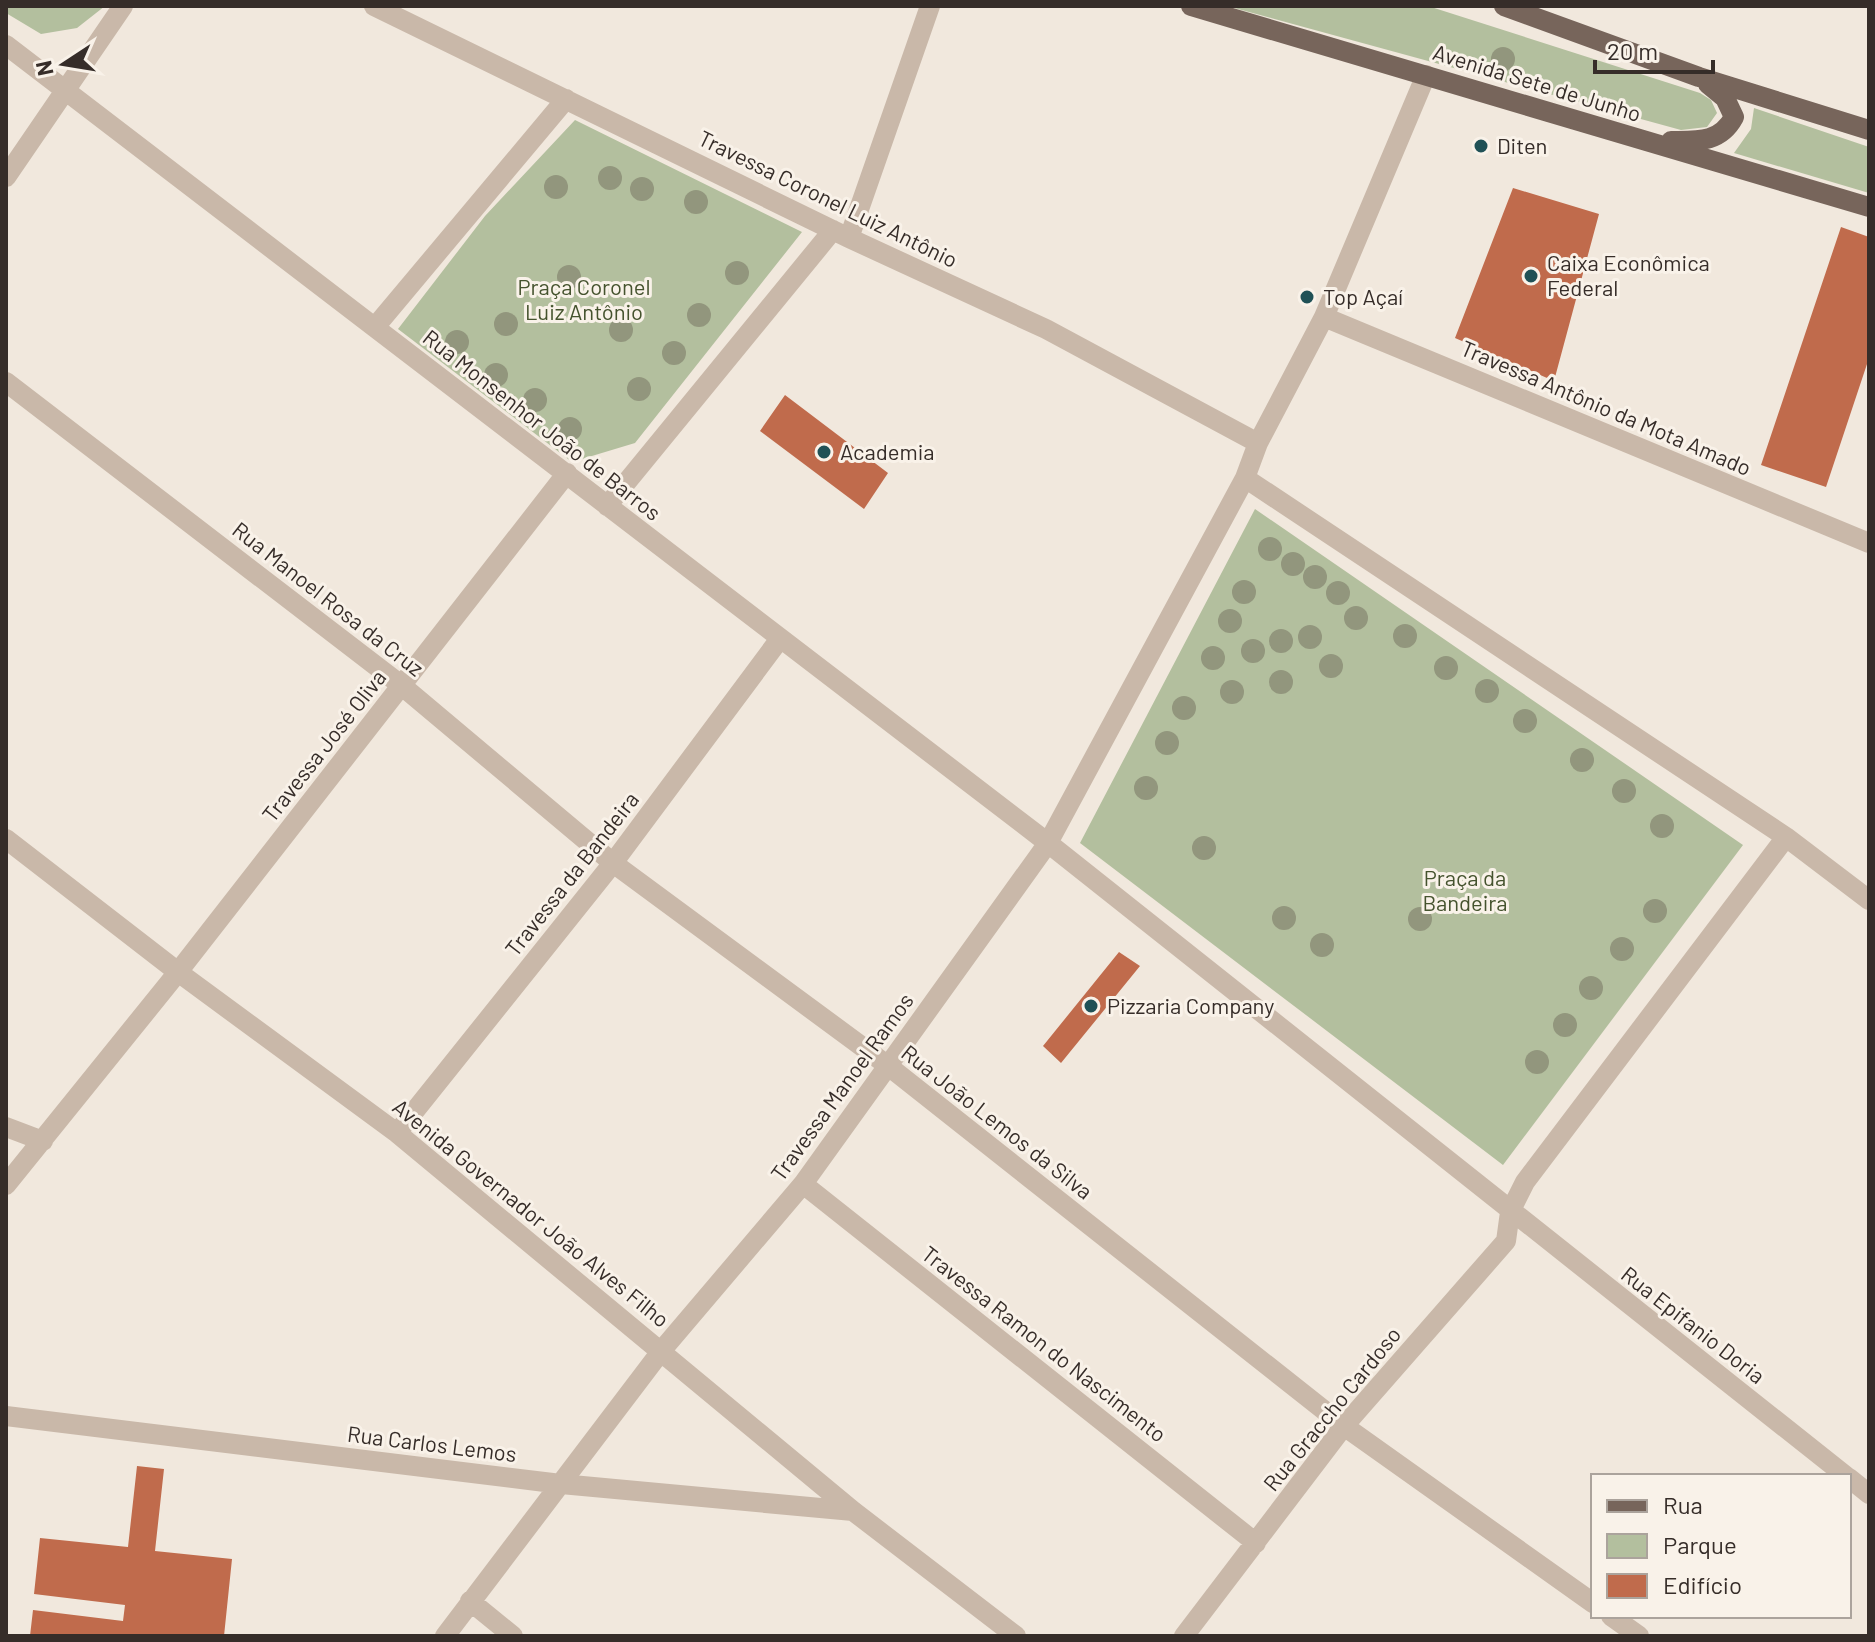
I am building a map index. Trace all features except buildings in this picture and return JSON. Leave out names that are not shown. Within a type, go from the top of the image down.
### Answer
[{"type":"main road","name":"Avenida Sete de Junho","points":[[1191,6],[1869,207]]},
{"type":"main road","points":[[1504,6],[1699,77],[1869,130]]},
{"type":"main road","points":[[1647,141],[1705,141],[1729,126],[1734,117],[1725,98],[1699,77]]},
{"type":"street","points":[[6,177],[123,6]]},
{"type":"street","name":"Travessa Coronel Luiz Antônio","points":[[374,6],[841,234],[1046,329],[1258,443]]},
{"type":"street","points":[[607,506],[841,234],[930,6]]},
{"type":"street","name":"Rua Monsenhor João de Barros","points":[[6,45],[65,94],[567,473],[779,640],[1048,843]]},
{"type":"street","points":[[1426,75],[1324,317],[1258,443],[1245,478],[1048,843],[1510,1212],[1525,1182],[1786,837]]},
{"type":"street","points":[[375,327],[566,99]]},
{"type":"street","name":"Travessa Antônio da Mota Amado","points":[[1324,317],[1869,543]]},
{"type":"street","name":"Rua Manoel Rosa da Cruz","points":[[6,382],[401,685],[613,863]]},
{"type":"street","name":"Travessa José Oliva","points":[[6,1185],[178,972],[567,473]]},
{"type":"street","points":[[1245,478],[1786,837],[1869,900]]},
{"type":"street","name":"Travessa da Bandeira","points":[[397,1133],[613,863],[779,640]]},
{"type":"street","name":"Avenida Governador João Alves Filho","points":[[6,839],[178,972],[397,1133],[853,1511],[1016,1636]]},
{"type":"street","name":"Travessa Manoel Ramos","points":[[445,1636],[662,1350],[803,1184],[1048,843]]},
{"type":"street","name":"Rua João Lemos da Silva","points":[[613,863],[887,1065],[1344,1426],[1591,1602]]},
{"type":"street","points":[[6,1127],[43,1141]]},
{"type":"street","name":"Travessa Ramon do Nascimento","points":[[803,1184],[1256,1543]]},
{"type":"street","name":"Rua Graccho Cardoso","points":[[1184,1636],[1344,1426],[1506,1241],[1510,1212]]},
{"type":"street","name":"Rua Epifanio Doria","points":[[1510,1212],[1844,1474]]},
{"type":"street","name":"Rua Carlos Lemos","points":[[6,1416],[561,1484],[853,1511]]},
{"type":"street","name":"Rua Epifanio Doria","points":[[1851,1479],[1869,1494]]},
{"type":"street","points":[[470,1601],[513,1636]]},
{"type":"street","points":[[1614,1618],[1639,1636]]},
{"type":"green space","points":[[6,6],[105,6],[77,28],[41,34],[6,13]]},
{"type":"green space","points":[[1227,6],[1428,6],[1700,93],[1711,100],[1717,113],[1707,127],[1681,130]]},
{"type":"green space","points":[[1754,108],[1869,147],[1869,193],[1734,153],[1751,129]]},
{"type":"green space","name":"Praça Coronel Luiz Antônio","points":[[575,120],[802,232],[635,443],[572,462],[398,329],[485,216]]},
{"type":"green space","name":"Praça da Bandeira","points":[[1255,509],[1743,845],[1503,1165],[1080,843]]},
{"type":"place","name":"Diten","points":[[1481,146]]},
{"type":"place","name":"Caixa Econômica Federal","points":[[1531,276]]},
{"type":"place","name":"Top Açaí","points":[[1307,297]]},
{"type":"place","name":"Academia","points":[[824,452]]},
{"type":"place","name":"Pizzaria Company","points":[[1091,1006]]}]
